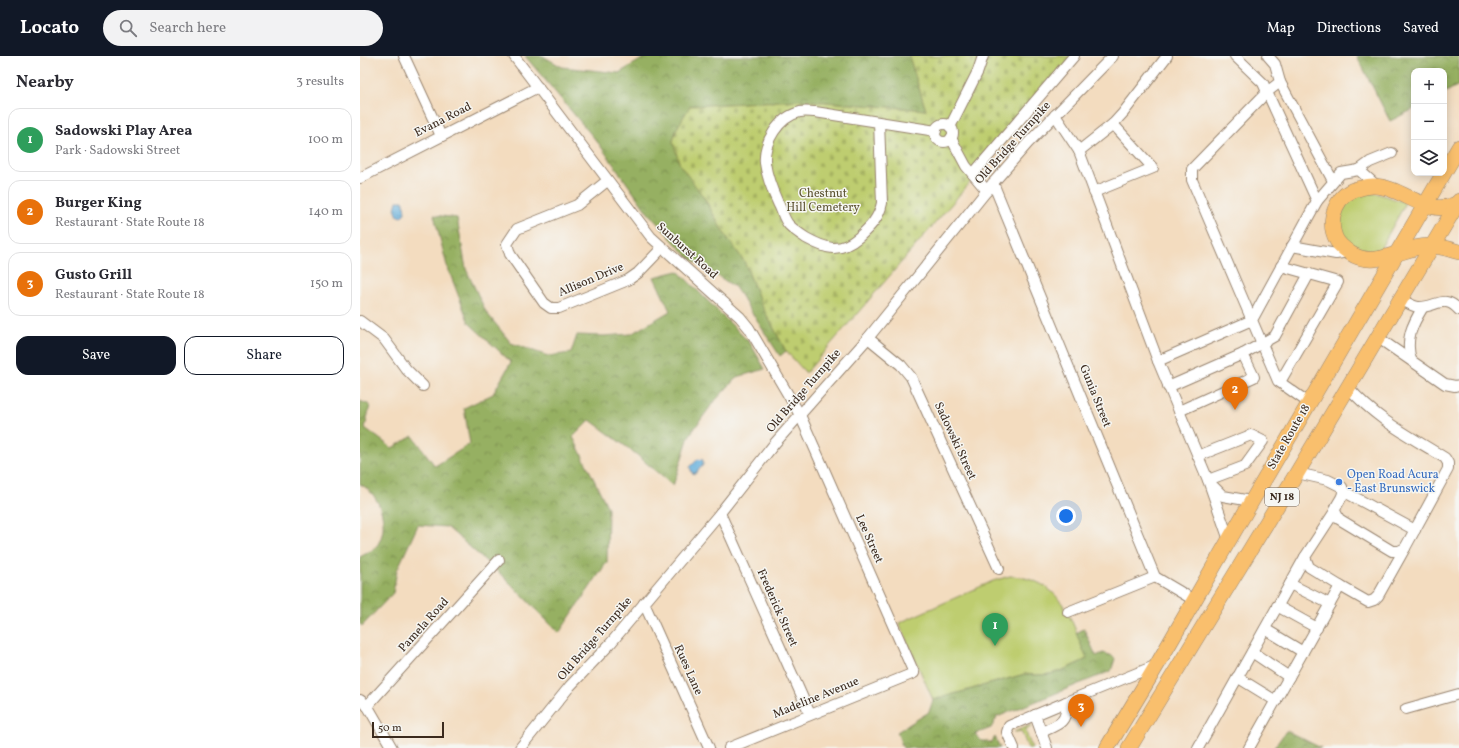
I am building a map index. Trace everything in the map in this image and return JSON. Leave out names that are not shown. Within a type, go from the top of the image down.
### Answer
[{"type":"highway","name":"State Route 18","points":[[1107,748],[1158,665],[1228,540],[1426,206],[1459,147]]},
{"type":"highway","points":[[1459,202],[1444,209],[1426,206],[1391,189],[1378,186],[1355,189],[1341,196],[1332,215],[1333,233],[1340,246],[1354,256],[1370,260],[1396,255],[1413,248],[1432,246],[1459,252]]},
{"type":"highway","name":"State Route 18","points":[[1129,748],[1459,202]]},
{"type":"street","points":[[404,56],[441,136]]},
{"type":"street","name":"Sunburst Road","points":[[514,56],[640,225],[662,248],[740,318],[749,328],[800,415]]},
{"type":"street","points":[[950,127],[978,71],[983,56]]},
{"type":"street","points":[[973,174],[1074,56]]},
{"type":"street","name":"Old Bridge Turnpike","points":[[520,748],[570,686],[610,644],[800,415],[868,338],[990,187],[1055,115],[1113,56]]},
{"type":"street","points":[[1079,152],[1113,124],[1167,56]]},
{"type":"street","points":[[1235,56],[1262,83],[1317,201]]},
{"type":"street","points":[[1268,56],[1276,64],[1280,82],[1333,181]]},
{"type":"street","points":[[1280,82],[1267,92],[1192,169],[1192,180],[1262,344],[1280,382],[1309,403]]},
{"type":"street","name":"Evana Road","points":[[360,178],[538,87]]},
{"type":"street","points":[[879,122],[882,203],[880,214],[871,226],[847,245],[834,248],[824,248],[799,233],[788,224],[768,178],[765,162],[766,147],[774,130],[785,119],[800,112],[815,112],[879,122],[936,131]]},
{"type":"street","points":[[1055,115],[1079,152],[1168,387],[1208,480],[1228,540]]},
{"type":"street","points":[[1094,192],[1153,168],[1113,124]]},
{"type":"street","points":[[941,125],[950,127],[953,132],[951,138],[942,142],[937,139],[936,131],[941,125]]},
{"type":"street","name":"Gunia Street","points":[[951,138],[959,156],[973,174],[990,187],[1155,577]]},
{"type":"street","points":[[1158,361],[1252,320],[1317,201],[1333,181],[1341,173],[1359,170],[1370,162],[1392,153]]},
{"type":"street","points":[[1359,170],[1378,186]]},
{"type":"street","name":"Allison Drive","points":[[607,181],[577,205],[517,229],[510,237],[507,244],[510,254],[544,303],[551,308],[559,308],[628,280],[638,273],[662,248]]},
{"type":"street","points":[[1292,246],[1336,254],[1349,252]]},
{"type":"street","points":[[1280,382],[1338,282],[1281,266]]},
{"type":"street","points":[[1168,387],[1243,354],[1275,336],[1309,274]]},
{"type":"street","points":[[1400,299],[1416,307],[1448,301],[1453,303],[1459,310]]},
{"type":"street","points":[[1412,360],[1408,348],[1409,337],[1423,306]]},
{"type":"street","points":[[360,321],[384,339],[406,369],[423,386]]},
{"type":"street","points":[[1377,337],[1445,384],[1455,386],[1459,385]]},
{"type":"street","name":"Sadowski Street","points":[[868,338],[901,364],[911,377],[999,569]]},
{"type":"street","points":[[1179,411],[1254,377],[1243,354]]},
{"type":"street","points":[[1305,557],[1309,567],[1368,602],[1374,600],[1405,548],[1448,469],[1448,463],[1445,458],[1382,420],[1365,406],[1348,387]]},
{"type":"street","name":"Lee Street","points":[[800,415],[914,673]]},
{"type":"street","points":[[1198,456],[1250,435],[1263,440],[1244,466],[1208,480]]},
{"type":"street","points":[[1297,472],[1328,480],[1342,487],[1343,491],[1415,530]]},
{"type":"street","points":[[1208,480],[1224,496],[1251,502]]},
{"type":"street","points":[[1198,748],[1305,557],[1335,511],[1343,491]]},
{"type":"street","points":[[1335,511],[1339,519],[1392,551],[1399,551],[1405,548]]},
{"type":"street","name":"Frederick Street","points":[[720,513],[810,714]]},
{"type":"street","name":"Pamela Road","points":[[364,703],[499,560]]},
{"type":"street","points":[[1068,612],[1155,577],[1194,600]]},
{"type":"street","points":[[1290,584],[1330,604]]},
{"type":"street","points":[[1249,748],[1340,586]]},
{"type":"street","name":"Rues Lane","points":[[644,603],[709,748]]},
{"type":"street","points":[[1278,606],[1317,628]]},
{"type":"street","points":[[1265,628],[1303,652]]},
{"type":"street","points":[[1252,652],[1289,677]]},
{"type":"street","points":[[1014,748],[1006,732],[1007,728],[1066,702],[1158,665]]},
{"type":"street","name":"Madeline Avenue","points":[[729,748],[914,673]]},
{"type":"street","points":[[1237,678],[1276,701]]},
{"type":"street","points":[[1406,709],[1459,694]]},
{"type":"street","points":[[1041,732],[1063,721],[1067,713],[1066,702]]},
{"type":"street","points":[[364,703],[392,748]]},
{"type":"street","points":[[1035,715],[1047,748]]},
{"type":"green space","points":[[525,56],[543,56],[562,67],[619,73],[647,56],[909,56],[926,110],[800,100],[691,106],[676,130],[673,142],[722,230],[744,261],[762,306],[786,351],[780,356],[735,287],[688,257],[648,213],[599,144]]},
{"type":"green space","name":"Chestnut Hill Cemetery","points":[[909,56],[1079,56],[806,373],[786,351],[762,306],[744,261],[722,230],[705,199],[680,165],[673,142],[676,130],[690,106],[800,100],[926,110]]},
{"type":"green space","points":[[1357,56],[1459,56],[1459,85],[1447,91],[1447,68],[1411,68],[1411,110],[1390,121]]},
{"type":"green space","points":[[1365,192],[1379,194],[1404,202],[1404,206],[1380,249],[1368,251],[1358,249],[1349,244],[1343,237],[1340,228],[1340,218],[1343,208],[1352,198]]},
{"type":"green space","points":[[434,215],[457,218],[466,269],[486,312],[511,343],[548,356],[571,353],[577,335],[604,336],[631,334],[670,311],[654,277],[678,271],[750,343],[765,369],[737,377],[713,403],[689,436],[673,486],[636,454],[590,420],[573,437],[608,508],[607,562],[559,633],[504,577],[447,527],[418,525],[397,570],[393,593],[362,626],[360,624],[360,557],[376,547],[383,531],[383,521],[382,512],[378,503],[373,495],[360,484],[360,401],[370,405],[365,428],[392,448],[413,436],[435,466],[470,444],[464,408],[493,394],[511,362],[469,323],[447,266]]},
{"type":"green space","points":[[1010,576],[1028,579],[1042,584],[1053,593],[1062,603],[1069,615],[1087,659],[1071,667],[1050,674],[1025,674],[933,700],[899,623],[993,581]]},
{"type":"green space","points":[[1084,629],[1096,656],[1103,653],[1113,656],[1115,659],[1111,671],[997,717],[991,728],[975,734],[982,741],[991,743],[995,737],[1000,748],[903,748],[897,732],[929,712],[933,700],[1025,674],[1050,674],[1071,667],[1087,659],[1076,633]]},
{"type":"green space","points":[[1031,725],[1031,727],[1025,730],[1032,748],[1028,748],[1021,731],[1014,732]]},
{"type":"green space","points":[[1287,731],[1321,748],[1274,748]]},
{"type":"water","points":[[397,201],[403,201],[404,203],[405,213],[401,217],[398,216],[395,209]]},
{"type":"water","points":[[698,459],[703,460],[703,465],[695,474],[692,473],[690,467]]},
{"type":"place","name":"Burger King","points":[[1235,410]]},
{"type":"place","name":"Open Road Acura - East Brunswick","points":[[1339,482]]},
{"type":"place","name":"Sadowski Play Area","points":[[995,646]]},
{"type":"place","name":"Gusto Grill","points":[[1081,727]]}]
